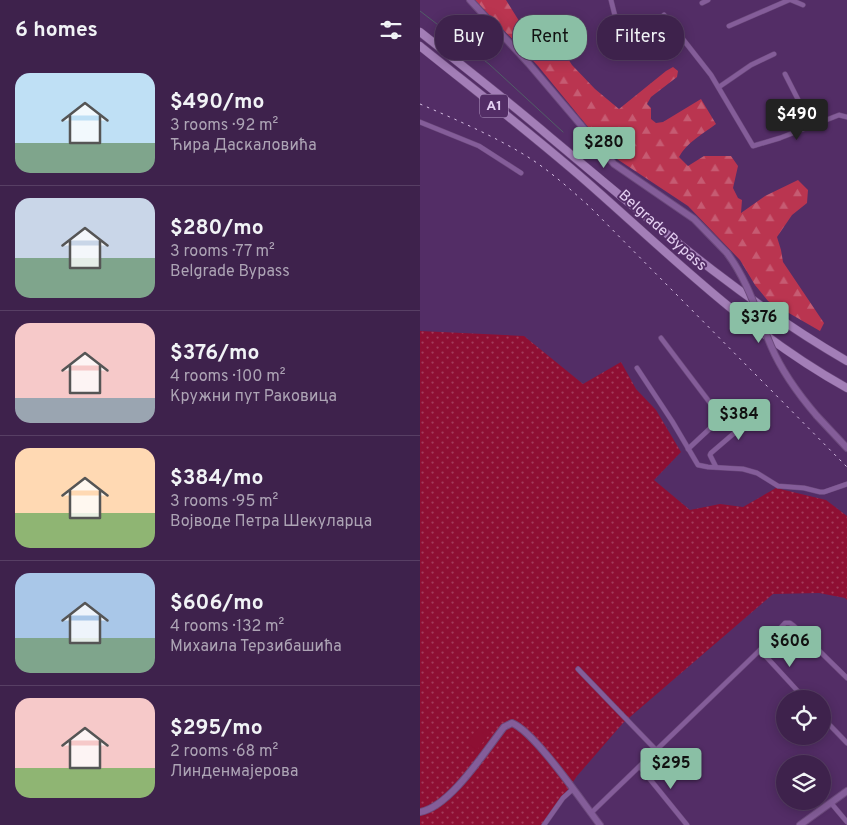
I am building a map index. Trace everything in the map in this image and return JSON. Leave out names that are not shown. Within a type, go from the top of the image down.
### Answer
[{"type":"highway","name":"Belgrade Bypass","points":[[420,32],[506,100],[693,254],[775,315],[847,361]]},
{"type":"highway","name":"Belgrade Bypass","points":[[420,46],[567,166],[687,272],[755,328],[795,357],[847,388]]},
{"type":"main road","points":[[470,0],[517,51],[614,164],[694,219],[727,253],[741,273],[778,359],[798,392],[817,416],[847,448]]},
{"type":"main road","points":[[420,812],[434,806],[455,788],[470,772],[504,727],[512,723],[536,744],[600,825]]},
{"type":"main road","points":[[831,803],[847,791]]},
{"type":"main road","points":[[800,825],[821,810]]},
{"type":"street","points":[[611,0],[615,15]]},
{"type":"street","points":[[702,3],[708,0]]},
{"type":"street","points":[[729,26],[790,0],[804,5]]},
{"type":"street","points":[[684,41],[719,87],[753,146],[780,138],[839,115],[847,117]]},
{"type":"street","points":[[719,87],[751,66],[774,54]]},
{"type":"street","points":[[785,74],[811,125]]},
{"type":"street","points":[[420,122],[479,146],[521,173]]},
{"type":"street","points":[[661,338],[720,416],[718,421],[688,449]]},
{"type":"street","points":[[637,368],[698,465],[743,468],[757,473],[774,484],[820,492],[847,484]]},
{"type":"street","points":[[716,467],[710,455],[711,453],[731,435],[760,415]]},
{"type":"street","points":[[591,813],[760,650],[782,626],[788,623],[794,626],[847,678]]},
{"type":"street","points":[[760,650],[797,690]]},
{"type":"street","points":[[578,669],[656,750]]},
{"type":"street","points":[[831,726],[847,743]]},
{"type":"street","points":[[640,767],[687,825]]},
{"type":"street","points":[[544,825],[563,798],[573,789]]},
{"type":"street","points":[[831,803],[847,822]]},
{"type":"shaded area","points":[[420,331],[524,336],[583,384],[621,362],[636,389],[656,410],[681,452],[654,480],[690,510],[720,504],[743,507],[776,488],[826,500],[847,516],[847,600],[819,593],[773,594],[623,723],[577,776],[544,825],[420,825]]},
{"type":"shaded area","points":[[481,725],[491,732],[477,750],[467,743]]},
{"type":"green space","points":[[475,0],[506,0],[515,15],[513,15],[513,40],[503,29],[503,15],[489,15]]},
{"type":"green space","points":[[532,60],[569,60],[595,89],[619,109],[673,67],[678,71],[677,77],[651,97],[647,104],[651,108],[651,119],[656,123],[663,122],[701,99],[716,124],[682,152],[679,157],[688,166],[704,156],[731,156],[738,166],[733,188],[738,198],[742,200],[741,213],[765,196],[798,180],[808,190],[807,203],[792,215],[777,237],[783,262],[824,323],[820,331],[768,301],[755,285],[740,260],[688,206],[611,155]]},
{"type":"waterway","points":[[420,11],[489,64],[563,132]]},
{"type":"railway","points":[[420,104],[502,142],[552,174],[589,206],[847,467]]}]
